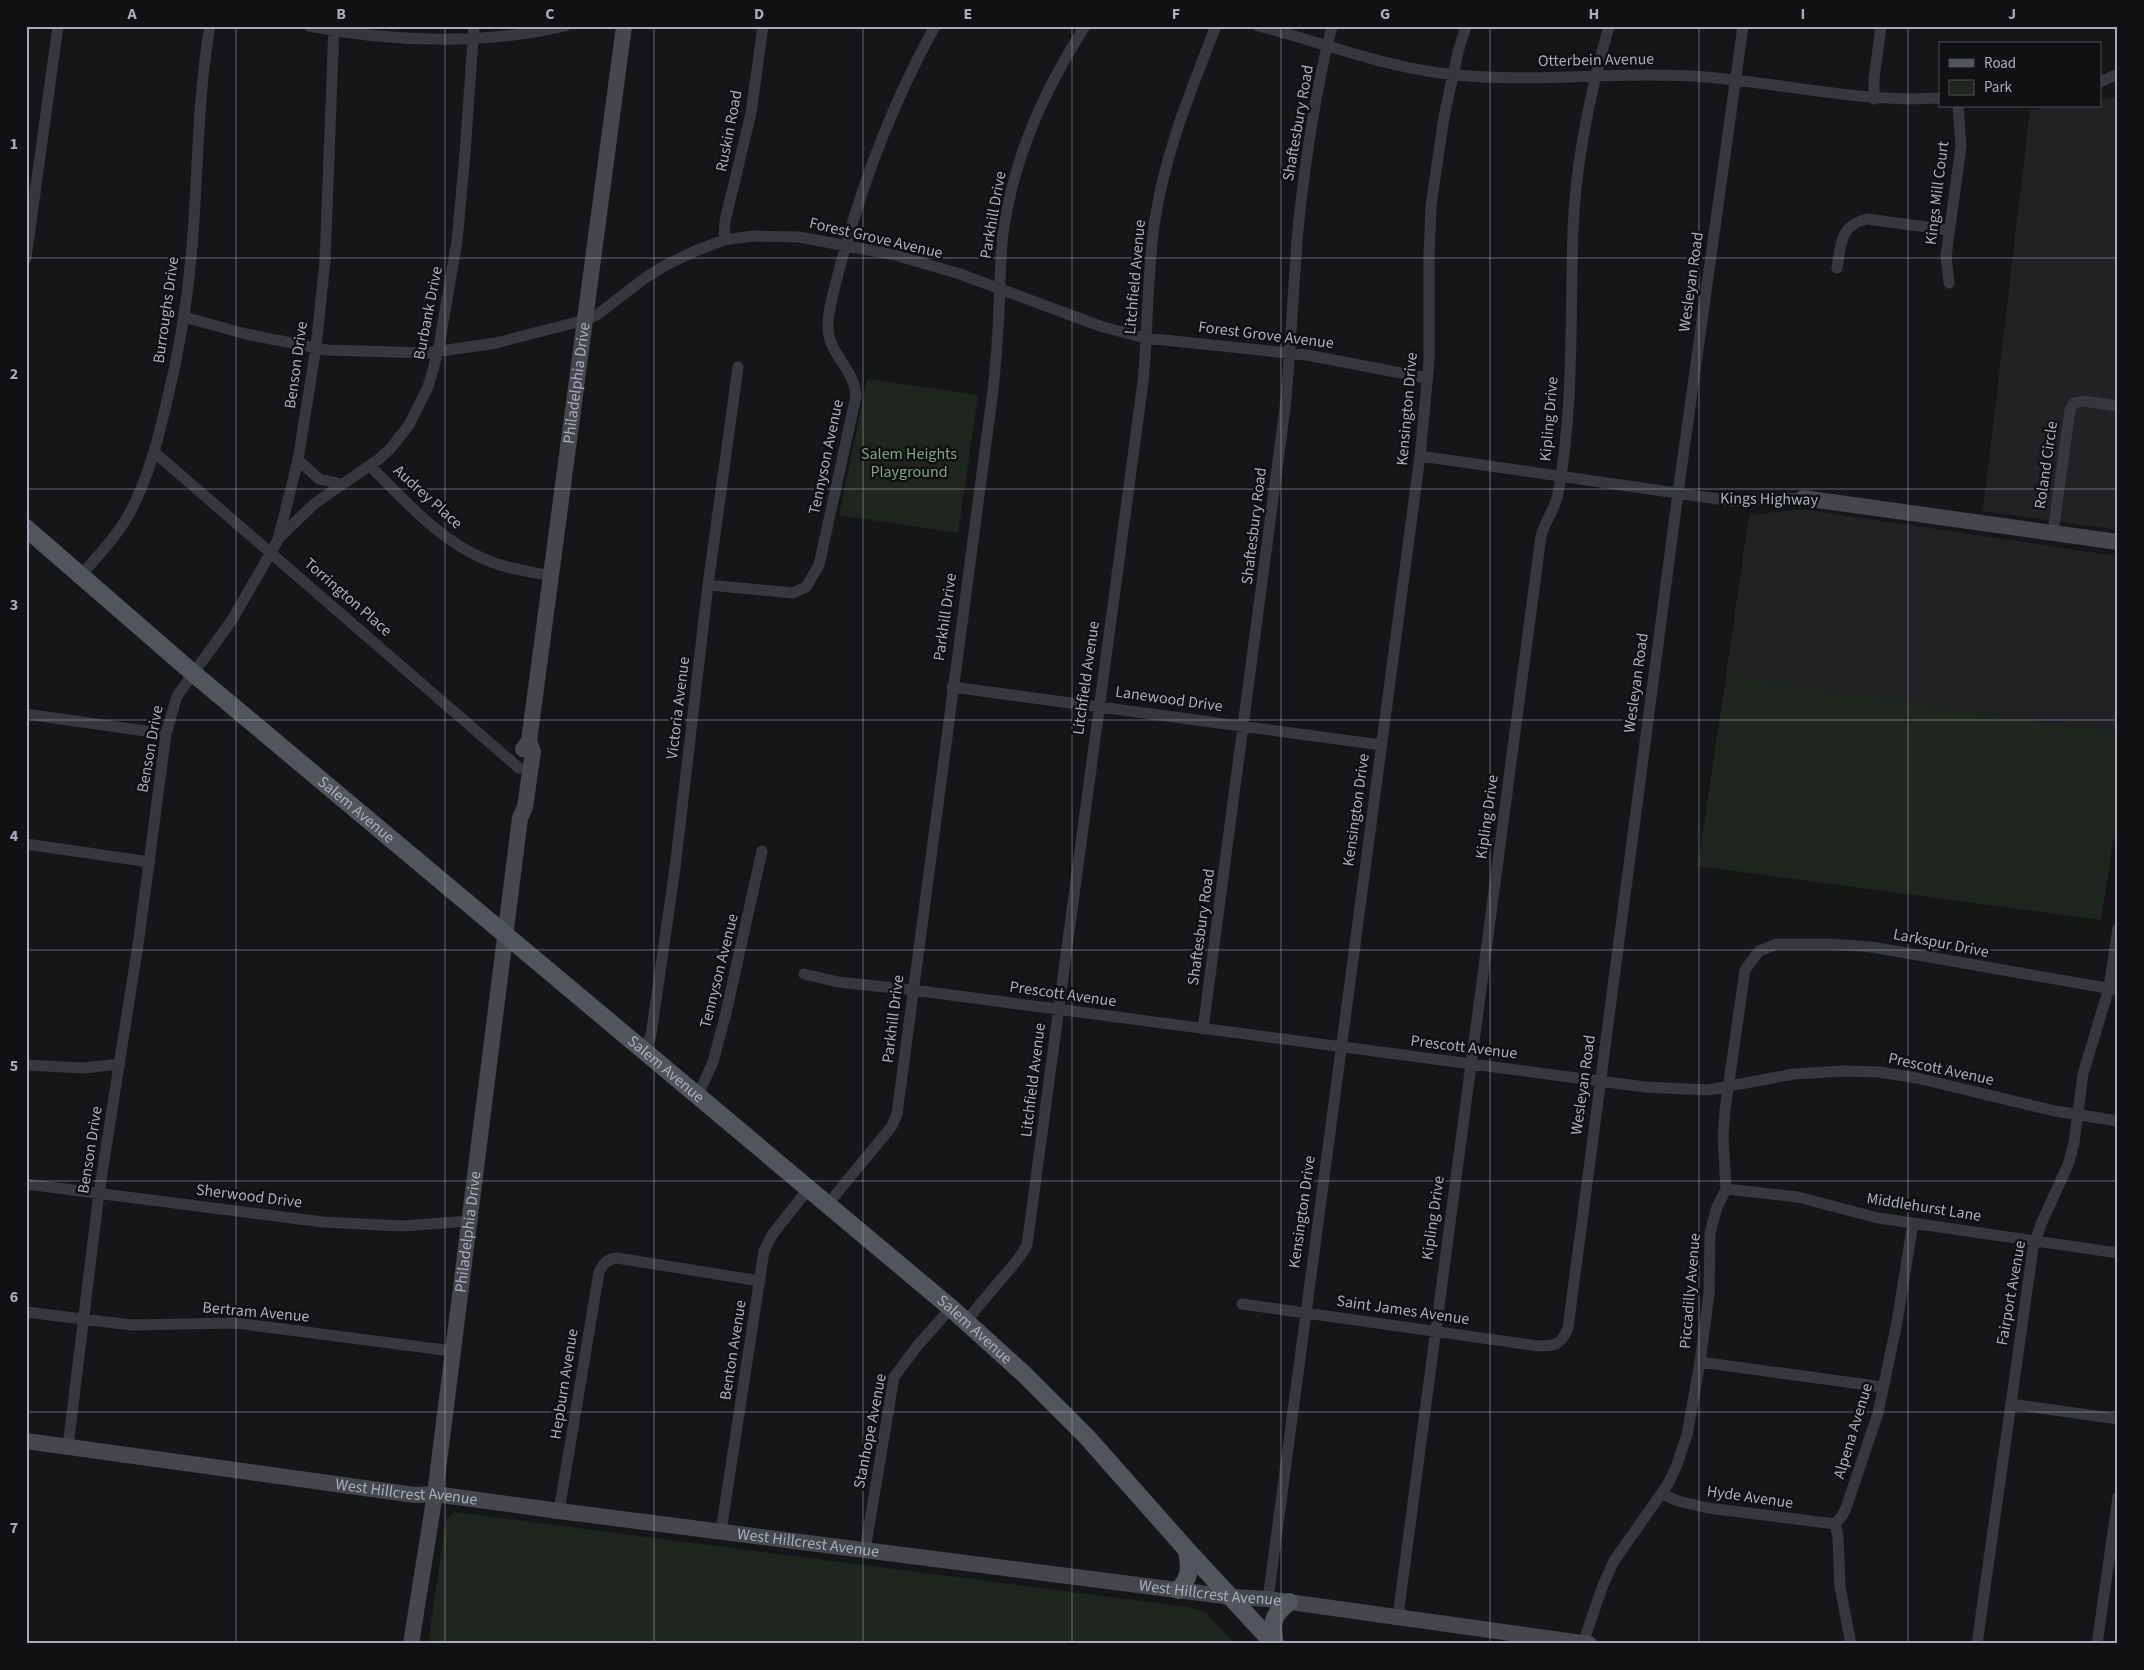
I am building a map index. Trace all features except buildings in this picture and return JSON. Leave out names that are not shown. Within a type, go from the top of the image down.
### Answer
[{"type":"main road","name":"Salem Avenue","points":[[26,528],[193,673],[505,932],[644,1051],[952,1308],[1025,1375],[1086,1436],[1186,1550],[1275,1644]]},
{"type":"main road","points":[[1178,1590],[1189,1577],[1186,1550]]},
{"type":"main road","points":[[1275,1644],[1273,1624],[1275,1616],[1289,1602]]},
{"type":"street","points":[[26,258],[58,26]]},
{"type":"street","name":"Burroughs Drive","points":[[81,575],[113,538],[128,516],[143,484],[154,452],[170,387],[184,317],[193,236],[202,98],[210,26]]},
{"type":"street","points":[[310,26],[404,37],[473,32],[508,36],[565,26]]},
{"type":"street","name":"Philadelphia Drive","points":[[520,818],[516,805],[519,768],[522,751],[528,741],[552,576],[624,26]]},
{"type":"street","name":"Ruskin Road","points":[[724,240],[725,221],[751,113],[763,26]]},
{"type":"street","name":"Tennyson Avenue","points":[[708,586],[793,593],[806,587],[819,566],[856,396],[854,381],[832,347],[828,332],[836,282],[871,167],[889,121],[935,26]]},
{"type":"street","name":"Parkhill Drive","points":[[828,1204],[895,1120],[993,390],[1004,233],[1017,168],[1039,108],[1084,26]]},
{"type":"street","name":"Litchfield Avenue","points":[[966,1321],[1026,1248],[1143,382],[1151,250],[1163,176],[1183,107],[1216,26]]},
{"type":"street","name":"Otterbein Avenue","points":[[1258,26],[1396,64],[1453,74],[1520,78],[1596,75],[1689,75],[1874,99],[1939,98]]},
{"type":"street","name":"Shaftesbury Road","points":[[1203,1029],[1244,726],[1291,352],[1298,228],[1312,127],[1332,26]]},
{"type":"street","name":"Kensington Drive","points":[[1268,1599],[1420,456],[1427,378],[1431,206],[1438,152],[1453,74],[1466,26]]},
{"type":"street","name":"Kipling Drive","points":[[1398,1616],[1434,1330],[1541,536],[1556,501],[1560,477],[1570,372],[1574,206],[1584,130],[1609,26]]},
{"type":"street","name":"Wesleyan Road","points":[[1560,1342],[1563,1340],[1568,1328],[1678,493],[1742,26]]},
{"type":"street","points":[[1874,99],[1874,79],[1881,26]]},
{"type":"street","name":"Benson Drive","points":[[68,1446],[99,1193],[150,862],[166,734],[177,696],[232,620],[278,540],[298,460],[316,348],[325,252],[334,28]]},
{"type":"street","name":"Burbank Drive","points":[[278,540],[303,513],[370,466],[390,449],[414,416],[428,387],[438,352],[457,242],[466,154],[473,32]]},
{"type":"street","points":[[2102,81],[2117,76]]},
{"type":"street","name":"Kings Mill Court","points":[[1949,282],[1946,264],[1949,230],[1960,160],[1961,139],[1958,108]]},
{"type":"street","points":[[1837,268],[1843,236],[1852,224],[1862,220],[1867,219],[1949,230]]},
{"type":"street","name":"Forest Grove Avenue","points":[[184,317],[246,334],[316,348],[370,352],[438,352],[496,344],[585,320],[597,315],[666,265],[692,252],[724,240],[775,236],[810,238],[895,255],[960,274],[1100,326],[1146,338],[1291,352],[1427,378]]},
{"type":"street","name":"Victoria Avenue","points":[[644,1051],[651,1035],[676,868],[708,586],[738,367]]},
{"type":"street","name":"Roland Circle","points":[[2053,532],[2070,410],[2074,403],[2083,401],[2118,406]]},
{"type":"street","name":"Torrington Place","points":[[154,452],[519,768]]},
{"type":"street","name":"Kings Highway","points":[[1420,456],[1746,502],[1803,498],[2118,542]]},
{"type":"street","points":[[298,460],[319,479],[342,484]]},
{"type":"street","name":"Audrey Place","points":[[370,466],[430,524],[460,547],[491,562],[514,569],[552,576]]},
{"type":"street","name":"Lanewood Drive","points":[[952,687],[1381,745]]},
{"type":"street","points":[[26,714],[166,734]]},
{"type":"street","name":"Philadelphia Drive","points":[[411,1644],[435,1494],[520,818],[525,807],[533,752],[528,741]]},
{"type":"street","points":[[26,844],[150,862]]},
{"type":"street","name":"Tennyson Avenue","points":[[698,1095],[712,1062],[726,1013],[762,851]]},
{"type":"street","name":"Fairport Avenue","points":[[1976,1644],[2012,1404],[2031,1257],[2041,1224],[2068,1165],[2076,1137],[2083,1074],[2113,989],[2118,928]]},
{"type":"street","name":"Larkspur Drive","points":[[1758,952],[1771,946],[1783,944],[1830,944],[1872,947],[2113,989]]},
{"type":"street","name":"Piccadilly Avenue","points":[[1586,1643],[1603,1584],[1614,1561],[1662,1494],[1676,1467],[1687,1435],[1700,1362],[1709,1294],[1710,1233],[1717,1207],[1726,1189],[1724,1136],[1728,1087],[1743,978],[1747,966],[1758,952]]},
{"type":"street","name":"Prescott Avenue","points":[[804,974],[838,982],[913,990],[1646,1088],[1695,1090],[1728,1087],[1810,1073],[1879,1072],[1917,1078],[2078,1115],[2118,1121]]},
{"type":"street","points":[[26,1065],[83,1068],[120,1064]]},
{"type":"street","name":"Sherwood Drive","points":[[26,1184],[348,1224],[426,1226],[469,1221]]},
{"type":"street","name":"Benton Avenue","points":[[721,1531],[764,1251],[772,1235],[809,1188]]},
{"type":"street","name":"Middlehurst Lane","points":[[1726,1189],[1798,1197],[1878,1218],[2118,1253]]},
{"type":"street","name":"Alpena Avenue","points":[[1835,1524],[1846,1508],[1878,1413],[1910,1251],[1913,1223]]},
{"type":"street","name":"Hepburn Avenue","points":[[560,1511],[599,1272],[604,1264],[610,1259],[617,1258],[760,1281]]},
{"type":"street","name":"Saint James Avenue","points":[[1242,1304],[1538,1346],[1550,1346],[1560,1342]]},
{"type":"street","name":"Stanhope Avenue","points":[[865,1550],[894,1377],[918,1345],[952,1308]]},
{"type":"street","name":"Bertram Avenue","points":[[26,1312],[131,1325],[236,1323],[452,1351]]},
{"type":"street","points":[[1700,1362],[1883,1387]]},
{"type":"street","points":[[2012,1404],[2118,1419]]},
{"type":"street","name":"West Hillcrest Avenue","points":[[26,1441],[415,1495],[435,1494],[1232,1597],[1268,1599],[1586,1643]]},
{"type":"street","name":"Hyde Avenue","points":[[1662,1494],[1673,1499],[1708,1508],[1835,1524]]},
{"type":"street","points":[[2097,1644],[2118,1497]]},
{"type":"street","points":[[1835,1524],[1838,1537],[1840,1587],[1851,1644]]},
{"type":"shaded area","points":[[2118,97],[2118,530],[1983,511],[2030,110],[2042,108],[2102,108],[2102,99]]},
{"type":"shaded area","points":[[1801,509],[2118,556],[2118,733],[1726,676],[1749,515]]},
{"type":"green space","name":"Salem Heights Playground","points":[[867,379],[978,395],[958,533],[839,515]]},
{"type":"green space","points":[[1726,676],[2118,733],[2118,809],[2101,920],[1698,866]]},
{"type":"green space","points":[[454,1512],[1187,1607],[1205,1612],[1235,1644],[428,1644],[446,1519]]}]
